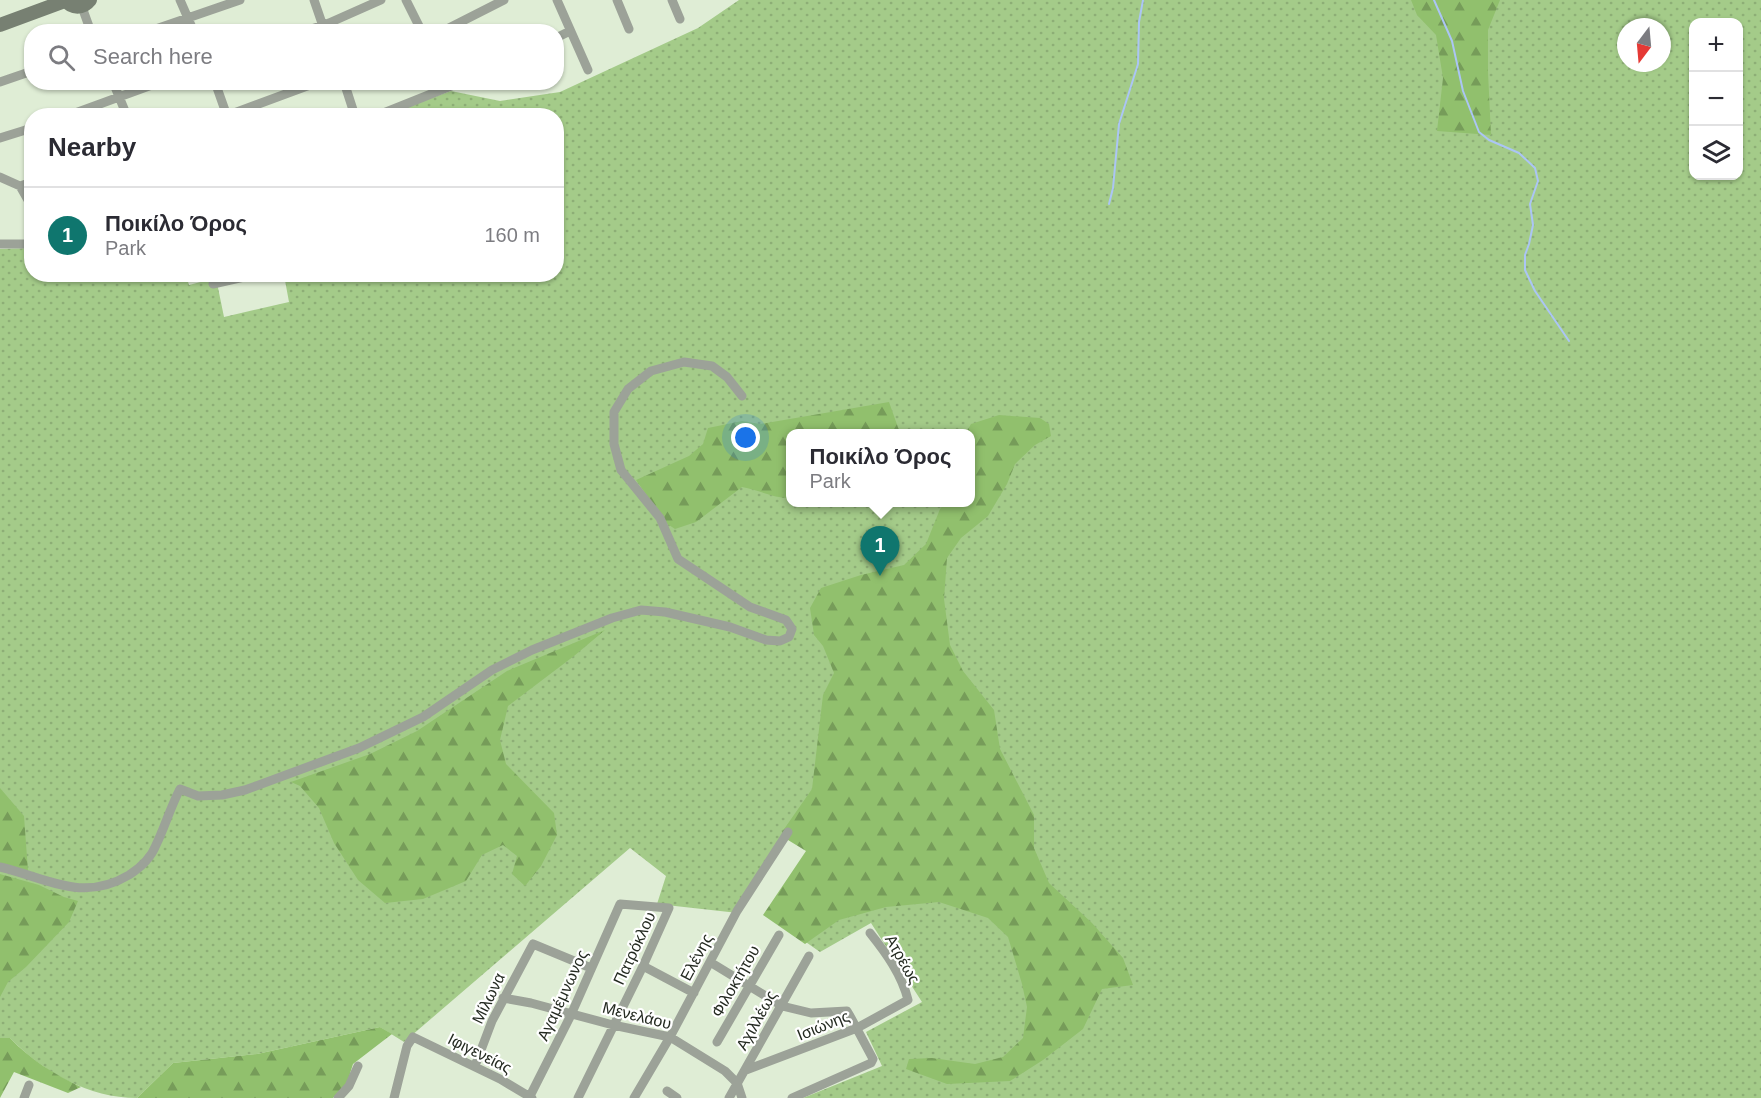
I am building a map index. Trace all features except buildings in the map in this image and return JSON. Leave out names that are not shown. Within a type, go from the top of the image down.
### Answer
[{"type":"street","points":[[180,0],[191,24]]},
{"type":"street","points":[[170,24],[240,0]]},
{"type":"street","points":[[314,0],[322,24]]},
{"type":"street","points":[[331,24],[381,0]]},
{"type":"street","points":[[406,0],[418,24]]},
{"type":"street","points":[[457,24],[504,0]]},
{"type":"street","points":[[557,0],[588,70]]},
{"type":"street","points":[[617,0],[629,28]]},
{"type":"street","points":[[672,0],[680,19]]},
{"type":"street","points":[[0,25],[65,1],[72,6],[86,4],[90,24]]},
{"type":"street","points":[[564,34],[570,31]]},
{"type":"street","points":[[0,82],[24,73]]},
{"type":"street","points":[[116,90],[124,108]]},
{"type":"street","points":[[91,108],[140,90]]},
{"type":"street","points":[[218,90],[224,108]]},
{"type":"street","points":[[246,108],[296,90]]},
{"type":"street","points":[[347,90],[352,108]]},
{"type":"street","points":[[395,108],[436,90]]},
{"type":"street","points":[[0,138],[24,130]]},
{"type":"street","points":[[0,177],[20,186],[24,193]]},
{"type":"street","points":[[20,186],[24,185]]},
{"type":"street","points":[[0,244],[24,244]]},
{"type":"street","points":[[213,284],[222,282]]},
{"type":"street","points":[[0,867],[58,885],[87,890],[117,883],[140,869],[156,847],[170,808],[180,789],[198,796],[222,795],[245,790],[359,748],[423,717],[492,670],[532,650],[612,618],[641,610],[665,612],[730,627],[766,640],[780,642],[789,637],[792,629],[786,620],[750,608],[678,559],[660,518],[621,470],[614,444],[614,412],[628,389],[651,371],[684,362],[712,366],[727,377],[742,396]]},
{"type":"street","name":"Ελένης","points":[[634,1098],[670,1037],[737,911],[788,832]]},
{"type":"street","name":"Αγαμέμνωνος","points":[[530,1098],[572,1013],[620,904],[669,908]]},
{"type":"street","name":"Πατρόκλου","points":[[579,1098],[669,908]]},
{"type":"street","name":"Ατρέως","points":[[870,933],[892,964],[905,988],[908,1000]]},
{"type":"street","name":"Φιλοκτήτου","points":[[717,1042],[779,935]]},
{"type":"street","name":"Μίλωνα","points":[[475,1066],[492,1021],[533,944],[591,969]]},
{"type":"street","name":"Αχιλλέως","points":[[729,1098],[809,956]]},
{"type":"street","points":[[710,962],[782,1006],[811,1013],[847,1011],[873,1059],[871,1063],[792,1098]]},
{"type":"street","points":[[643,966],[694,993]]},
{"type":"street","name":"Μενελάου","points":[[503,999],[670,1037],[725,1071],[737,1083]]},
{"type":"street","name":"Ισιώνης","points":[[746,1070],[857,1028],[908,1000]]},
{"type":"street","name":"Ιφιγενείας","points":[[394,1098],[406,1046],[413,1037],[475,1066],[530,1098]]},
{"type":"street","points":[[338,1098],[349,1086],[358,1066]]},
{"type":"street","points":[[737,1083],[742,1098]]},
{"type":"street","points":[[24,1098],[29,1085]]},
{"type":"street","points":[[667,1091],[677,1098]]},
{"type":"green space","points":[[739,0],[1761,0],[1761,1098],[803,1098],[882,1066],[866,1032],[922,1002],[871,923],[820,952],[766,914],[808,851],[784,834],[738,913],[657,904],[666,876],[630,848],[404,1042],[380,1027],[257,1054],[173,1063],[137,1098],[102,1093],[68,1081],[37,1062],[10,1038],[0,1038],[0,249],[24,248],[24,282],[188,282],[189,285],[217,282],[224,317],[289,302],[285,282],[564,282],[564,108],[404,108],[451,91],[500,101],[560,92],[698,28]]},
{"type":"green space","points":[[1411,0],[1500,0],[1488,30],[1491,135],[1437,131],[1443,78],[1436,35],[1417,15]]},
{"type":"green space","points":[[889,402],[899,429],[786,429],[786,498],[742,487],[696,522],[675,529],[666,523],[636,480],[689,456],[703,444],[708,428],[742,421],[760,424]]},
{"type":"green space","points":[[999,415],[1040,418],[1049,424],[1051,436],[1035,445],[1015,464],[1007,484],[988,516],[961,538],[947,558],[944,599],[950,645],[963,671],[994,710],[1000,749],[1034,815],[1034,848],[1049,883],[1092,923],[1123,958],[1133,985],[1102,989],[1083,1029],[1043,1060],[1010,1081],[947,1084],[906,1069],[909,1059],[932,1058],[975,1064],[1003,1057],[1023,1038],[1027,1007],[1022,984],[1008,937],[988,918],[939,902],[886,907],[839,920],[805,944],[763,915],[806,851],[788,840],[782,832],[812,789],[823,695],[834,673],[823,646],[814,635],[810,608],[821,588],[861,575],[904,565],[926,544],[942,507],[975,507],[975,429],[968,429],[971,424]]},
{"type":"green space","points":[[605,630],[508,706],[500,740],[506,764],[554,813],[557,835],[541,866],[525,886],[512,874],[517,856],[503,845],[482,855],[466,881],[423,899],[385,903],[358,880],[334,843],[319,808],[300,786],[291,782],[370,754],[417,731],[507,671]]},
{"type":"green space","points":[[0,788],[24,816],[28,871],[0,864]]},
{"type":"green space","points":[[0,874],[39,885],[78,901],[69,922],[26,967],[8,982],[0,997]]},
{"type":"green space","points":[[380,1027],[392,1034],[353,1064],[347,1083],[333,1098],[137,1098],[173,1063],[257,1054]]},
{"type":"green space","points":[[0,1038],[10,1038],[43,1066],[81,1087],[68,1093],[14,1072],[0,1098]]},
{"type":"waterway","points":[[1109,204],[1113,188],[1119,124],[1138,64],[1139,22],[1143,0]]},
{"type":"waterway","points":[[1434,0],[1452,41],[1463,91],[1479,132],[1489,140],[1519,153],[1535,168],[1538,181],[1530,204],[1533,225],[1525,255],[1525,270],[1535,291],[1569,341]]},
{"type":"place","name":"Ποικίλο Όρος","points":[[880,576]]}]
